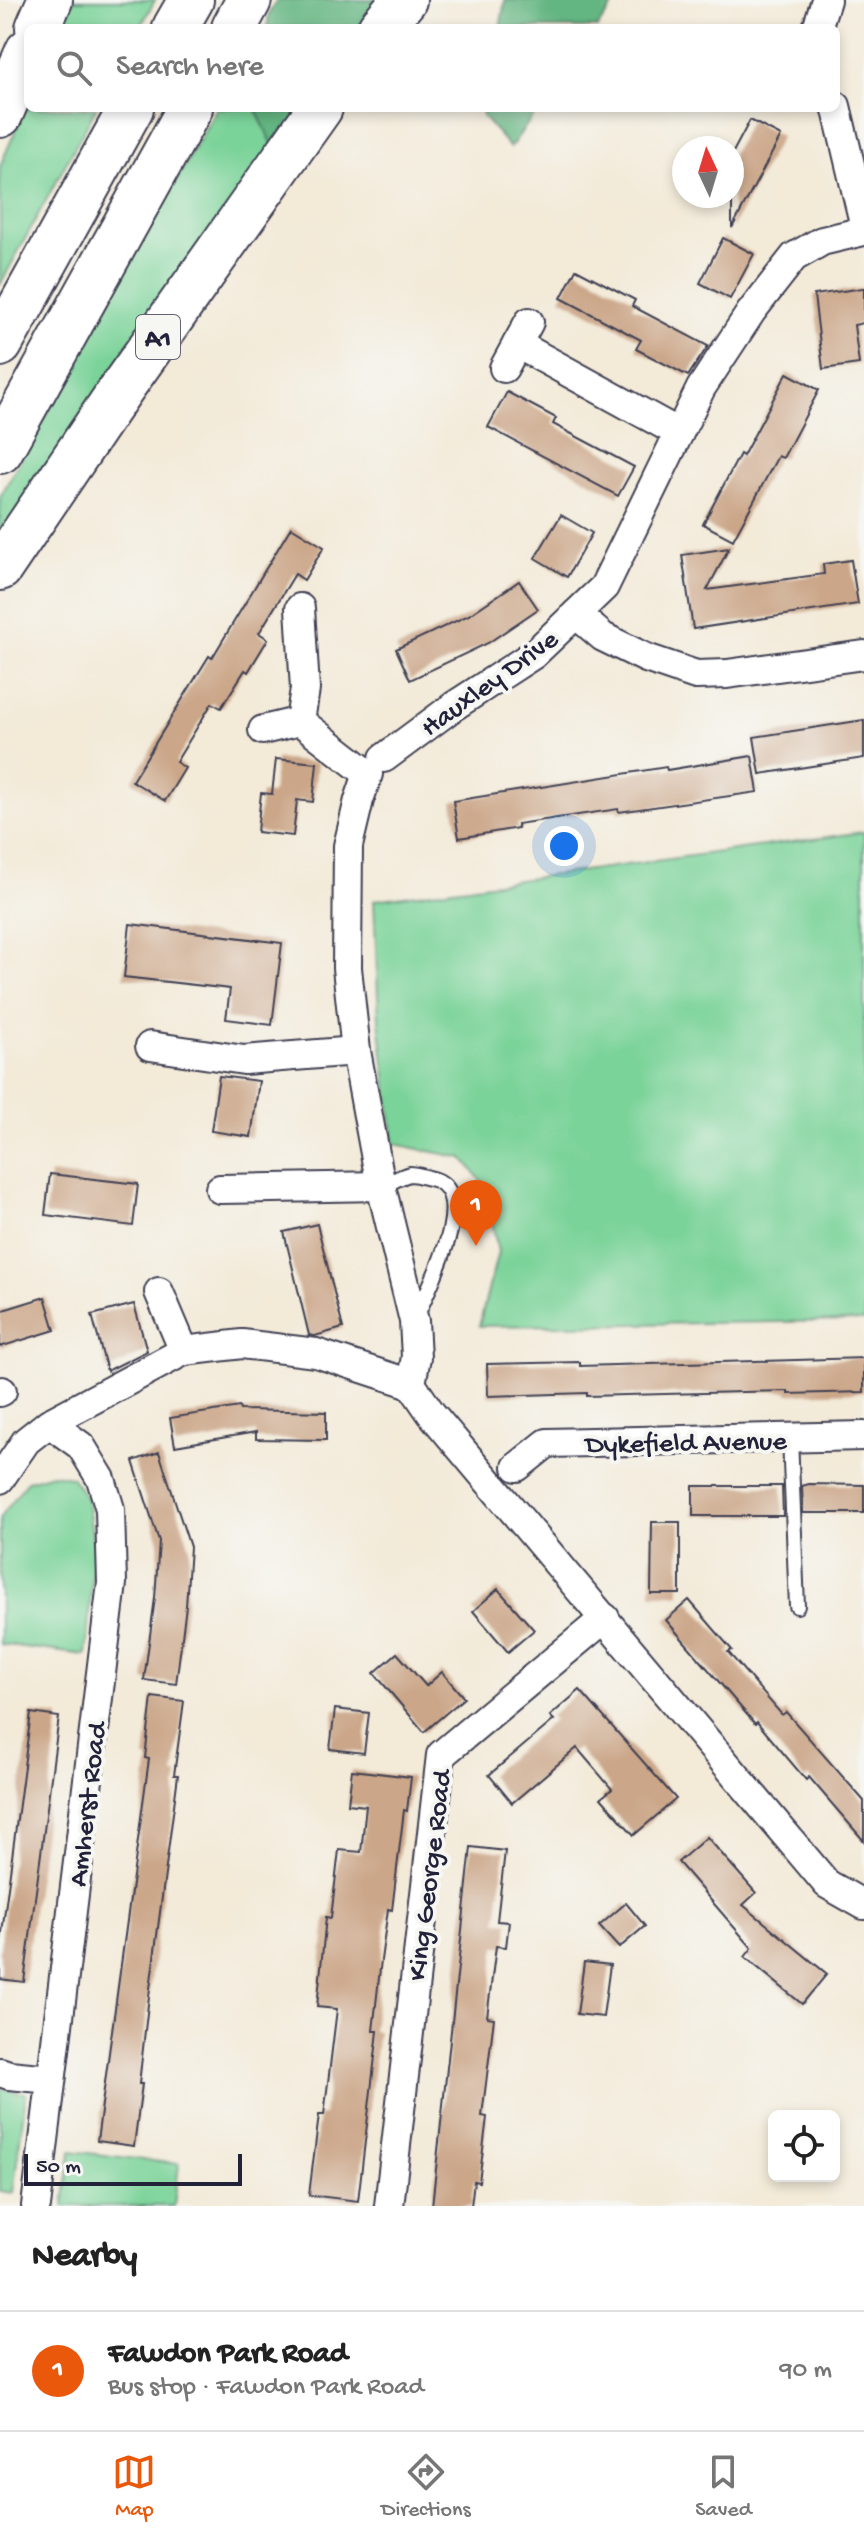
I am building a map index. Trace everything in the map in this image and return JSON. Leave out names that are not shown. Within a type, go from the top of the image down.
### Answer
[{"type":"highway","points":[[40,24],[50,0]]},
{"type":"highway","points":[[177,24],[191,0]]},
{"type":"highway","points":[[236,24],[249,0]]},
{"type":"highway","points":[[383,24],[404,0]]},
{"type":"highway","points":[[0,115],[24,60]]},
{"type":"highway","points":[[0,344],[129,112]]},
{"type":"highway","points":[[0,451],[188,112]]},
{"type":"highway","name":"A1","points":[[0,568],[121,389],[317,112]]},
{"type":"street","points":[[818,24],[826,0]]},
{"type":"street","points":[[837,112],[864,223]]},
{"type":"street","name":"Hauxley Drive","points":[[376,766],[454,706],[534,654],[604,587],[701,388],[751,312],[794,257],[822,241],[864,231]]},
{"type":"street","points":[[517,345],[679,433]]},
{"type":"street","points":[[300,608],[305,689],[300,721]]},
{"type":"street","points":[[576,614],[603,637],[646,658],[696,675],[727,674],[864,655]]},
{"type":"street","points":[[263,730],[300,721],[376,766],[359,800],[348,846],[347,968],[356,1051],[381,1186],[414,1321],[416,1357],[411,1384]]},
{"type":"street","points":[[150,1046],[244,1060],[356,1051]]},
{"type":"street","points":[[220,1189],[381,1186]]},
{"type":"street","points":[[159,1292],[184,1351]]},
{"type":"street","points":[[0,1479],[26,1441],[49,1423],[184,1351],[242,1344],[316,1353],[411,1384],[431,1413],[827,1884],[864,1905]]},
{"type":"street","name":"Amherst Road","points":[[36,2206],[112,1583],[110,1509],[101,1479],[81,1446],[49,1423]]},
{"type":"street","name":"Dykefield Avenue","points":[[517,1467],[547,1443],[864,1436]]},
{"type":"street","name":"King George Road","points":[[389,2206],[441,1755],[605,1618]]},
{"type":"street","points":[[0,2072],[51,2079]]},
{"type":"lane","points":[[381,1186],[411,1174],[439,1180],[449,1189],[454,1210],[451,1230],[414,1321]]},
{"type":"lane","points":[[790,1438],[797,1606]]},
{"type":"green space","points":[[73,0],[155,0],[142,24],[63,24]]},
{"type":"green space","points":[[277,0],[379,0],[363,24],[268,24],[269,13]]},
{"type":"green space","points":[[505,0],[617,0],[600,24],[501,24]]},
{"type":"green space","points":[[24,111],[94,112],[0,285],[0,166]]},
{"type":"green space","points":[[215,112],[257,112],[275,149],[0,551],[0,497]]},
{"type":"green space","points":[[257,112],[301,112],[275,149]]},
{"type":"green space","points":[[483,112],[536,112],[510,148],[482,116]]},
{"type":"green space","points":[[864,832],[864,1321],[479,1326],[498,1252],[485,1186],[463,1158],[394,1144],[379,1021],[374,900]]},
{"type":"green space","points":[[52,1474],[71,1477],[87,1499],[94,1548],[86,1655],[0,1644],[0,1518],[27,1481]]},
{"type":"green space","points":[[0,2089],[26,2093],[13,2193],[0,2191]]},
{"type":"green space","points":[[71,2151],[179,2164],[174,2206],[64,2206]]},
{"type":"building","points":[[750,120],[781,136],[744,205],[744,136],[742,136]]},
{"type":"building","points":[[732,208],[743,208],[732,228]]},
{"type":"building","points":[[723,238],[754,254],[730,299],[700,283]]},
{"type":"building","points":[[576,269],[635,300],[632,306],[708,346],[688,376],[636,349],[641,340],[561,298]]},
{"type":"building","points":[[864,288],[864,323],[854,325],[859,364],[823,369],[814,295]]},
{"type":"building","points":[[787,373],[819,390],[783,458],[778,456],[733,540],[703,524]]},
{"type":"building","points":[[507,392],[556,418],[553,424],[634,467],[618,496],[488,427]]},
{"type":"building","points":[[561,515],[592,533],[567,577],[535,558]]},
{"type":"building","points":[[291,527],[324,547],[304,580],[295,574],[259,633],[268,639],[248,672],[245,670],[221,708],[212,703],[176,762],[185,768],[165,801],[132,781],[209,656],[212,658]]},
{"type":"building","points":[[729,548],[707,590],[824,574],[823,564],[851,560],[858,604],[693,629],[682,555]]},
{"type":"building","points":[[519,581],[538,609],[488,643],[410,680],[396,649],[469,615]]},
{"type":"building","points":[[864,720],[864,758],[760,774],[754,737]]},
{"type":"building","points":[[752,756],[758,792],[517,824],[518,828],[459,838],[453,801]]},
{"type":"building","points":[[276,759],[317,763],[313,802],[297,800],[293,836],[257,832],[261,793],[272,794]]},
{"type":"building","points":[[130,924],[282,943],[272,1025],[226,1019],[230,989],[124,977]]},
{"type":"building","points":[[219,1076],[259,1081],[251,1137],[211,1131]]},
{"type":"building","points":[[50,1174],[138,1184],[133,1226],[45,1215]]},
{"type":"building","points":[[317,1224],[343,1328],[315,1336],[309,1335],[284,1232]]},
{"type":"building","points":[[45,1297],[55,1330],[0,1347],[0,1311]]},
{"type":"building","points":[[134,1304],[147,1351],[107,1371],[92,1315]]},
{"type":"building","points":[[864,1358],[864,1392],[488,1396],[487,1364],[580,1362],[580,1366]]},
{"type":"building","points":[[239,1407],[240,1410],[326,1412],[326,1440],[256,1439],[256,1432],[175,1446],[170,1418]]},
{"type":"building","points":[[159,1452],[190,1547],[176,1684],[144,1680],[159,1541],[133,1461]]},
{"type":"building","points":[[864,1485],[864,1513],[803,1513],[802,1486]]},
{"type":"building","points":[[693,1486],[782,1486],[783,1516],[693,1516]]},
{"type":"building","points":[[652,1522],[680,1522],[680,1594],[651,1594]]},
{"type":"building","points":[[498,1589],[534,1630],[508,1652],[473,1611]]},
{"type":"building","points":[[689,1600],[782,1715],[786,1712],[864,1801],[864,1841],[809,1777],[806,1780],[757,1722],[755,1724],[666,1620]]},
{"type":"building","points":[[397,1653],[426,1686],[442,1672],[464,1698],[424,1732],[374,1673]]},
{"type":"building","points":[[580,1690],[676,1799],[634,1835],[601,1798],[612,1789],[577,1748],[512,1803],[489,1775],[554,1720],[550,1716]]},
{"type":"building","points":[[152,1697],[184,1701],[134,2146],[97,2141],[149,1759],[145,1758]]},
{"type":"building","points":[[335,1709],[369,1713],[364,1753],[330,1749]]},
{"type":"building","points":[[31,1713],[59,1717],[24,1982],[0,1979],[0,1948]]},
{"type":"building","points":[[352,1770],[411,1777],[392,1910],[388,1909],[381,1960],[373,2031],[378,2031],[358,2201],[309,2195],[319,2115],[324,2115],[337,2009],[317,2007],[326,1917],[331,1918],[339,1850],[361,1852],[366,1806],[348,1804]]},
{"type":"building","points":[[707,1837],[756,1893],[743,1905],[827,1974],[802,2004],[745,1957],[752,1948],[678,1862]]},
{"type":"building","points":[[471,1847],[505,1851],[497,1921],[509,1922],[506,1947],[496,1946],[487,2017],[494,2018],[482,2116],[487,2117],[479,2182],[474,2181],[471,2206],[432,2206]]},
{"type":"building","points":[[626,1903],[645,1926],[619,1948],[599,1926]]},
{"type":"building","points":[[584,1962],[610,1965],[603,2017],[577,2014]]},
{"type":"place","name":"Fawdon Park Road","points":[[476,1246]]}]
